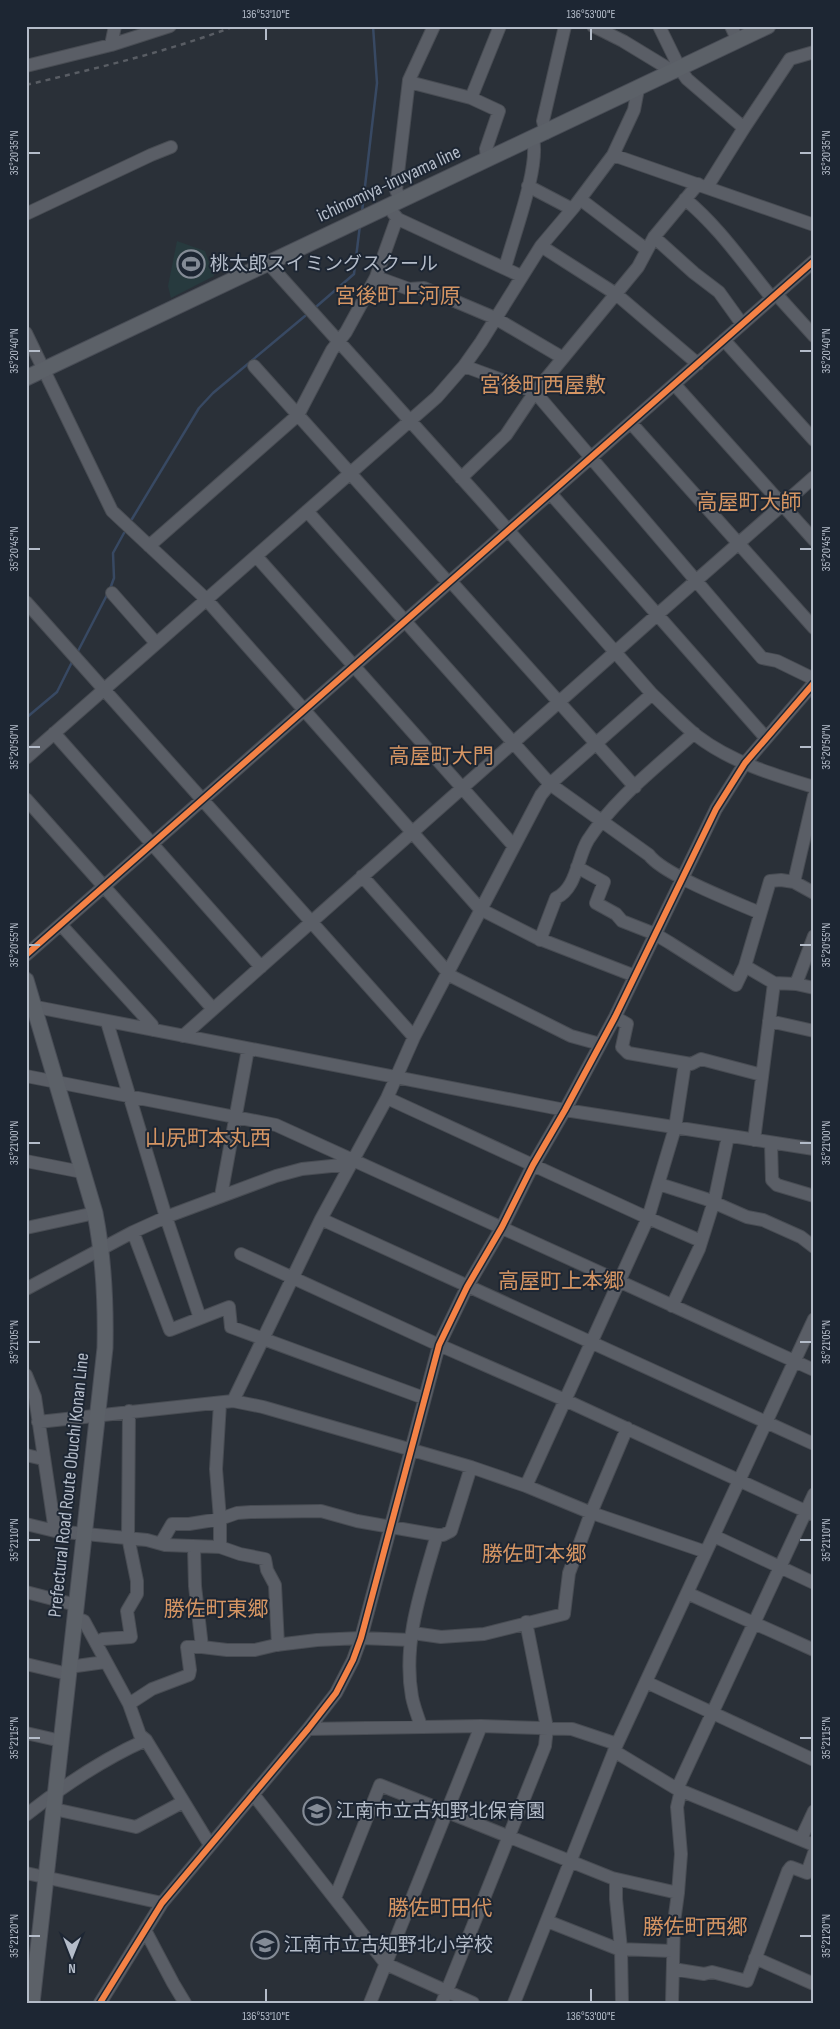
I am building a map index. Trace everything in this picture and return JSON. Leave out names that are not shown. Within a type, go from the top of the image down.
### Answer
[{"type":"main road","name":"ichinomiya-inuyama line","points":[[26,378],[361,219],[396,208],[487,160],[768,26]]},
{"type":"main road","name":"Prefectural Road Route Obuchi Konan Line","points":[[26,980],[31,1006],[56,1081],[95,1213],[102,1248],[106,1301],[105,1329],[54,1810],[46,1878],[32,1943],[32,2003]]},
{"type":"street","points":[[112,45],[115,26]]},
{"type":"street","points":[[26,66],[112,45],[170,26]]},
{"type":"street","points":[[149,546],[298,415],[332,350],[346,332],[376,278],[396,208],[396,190],[409,82],[434,26]]},
{"type":"street","points":[[470,98],[500,26]]},
{"type":"street","points":[[505,268],[528,186],[535,148],[540,136],[565,26]]},
{"type":"street","points":[[593,26],[677,70],[744,128]]},
{"type":"street","points":[[660,26],[677,70]]},
{"type":"street","points":[[731,26],[738,41]]},
{"type":"street","points":[[461,478],[506,435],[535,392],[638,267],[654,237],[685,199],[702,186],[790,59],[814,52]]},
{"type":"street","points":[[409,82],[429,85],[470,98],[500,111],[486,149],[487,160]]},
{"type":"street","points":[[26,758],[437,397],[464,366],[541,246],[613,155],[634,110],[638,89]]},
{"type":"street","points":[[26,214],[151,155],[171,148]]},
{"type":"street","points":[[613,155],[814,225]]},
{"type":"street","points":[[528,186],[576,204],[647,250]]},
{"type":"street","points":[[685,199],[701,213],[774,296],[814,336]]},
{"type":"street","points":[[396,208],[522,276]]},
{"type":"street","points":[[654,237],[694,273],[720,292],[742,324]]},
{"type":"street","points":[[541,246],[616,294],[698,364]]},
{"type":"street","points":[[26,955],[62,926],[814,261]]},
{"type":"street","points":[[268,263],[652,694],[694,733],[721,752],[769,773],[814,787]]},
{"type":"street","points":[[376,278],[409,289],[424,288],[495,318],[563,358]]},
{"type":"street","points":[[26,333],[112,510],[206,599],[480,909],[540,940],[635,976]]},
{"type":"street","points":[[724,340],[814,440]]},
{"type":"street","points":[[254,366],[635,787]]},
{"type":"street","points":[[464,366],[535,392],[762,658],[777,661],[814,679]]},
{"type":"street","points":[[675,385],[814,540]]},
{"type":"street","points":[[631,423],[814,628]]},
{"type":"street","points":[[184,1036],[311,921],[814,477]]},
{"type":"street","points":[[551,494],[766,738]]},
{"type":"street","points":[[307,511],[550,784],[649,855],[653,860],[682,878],[760,913]]},
{"type":"street","points":[[256,556],[513,845]]},
{"type":"street","points":[[112,593],[156,643]]},
{"type":"street","points":[[28,606],[105,688],[414,1037]]},
{"type":"street","points":[[100,2003],[162,1903],[336,1693],[353,1660],[361,1638],[439,1345],[467,1287],[502,1227],[533,1165],[615,1017],[716,809],[745,763],[814,683]]},
{"type":"street","points":[[220,1547],[216,1468],[227,1402],[263,1339],[322,1219],[387,1098],[414,1037],[447,972],[513,845],[541,796],[550,784],[652,694]]},
{"type":"street","points":[[54,733],[261,967]]},
{"type":"street","points":[[540,940],[556,898],[565,893],[578,867],[580,855],[601,822],[635,787],[694,733]]},
{"type":"street","points":[[794,882],[814,796]]},
{"type":"street","points":[[26,799],[213,1009]]},
{"type":"street","points":[[578,867],[604,882],[596,903],[616,914],[622,921],[655,934],[736,985],[745,966],[770,881],[794,882],[814,892]]},
{"type":"street","points":[[362,876],[451,976],[571,1036],[600,1044]]},
{"type":"street","points":[[62,926],[152,1025],[153,1030]]},
{"type":"street","points":[[796,984],[814,936]]},
{"type":"street","points":[[745,966],[774,984],[796,984],[814,988]]},
{"type":"street","points":[[754,1140],[774,984]]},
{"type":"street","points":[[31,1006],[565,1110],[814,1149]]},
{"type":"street","points":[[615,1017],[628,1024],[622,1047],[628,1053],[694,1064],[701,1059],[762,1075]]},
{"type":"street","points":[[768,1021],[814,1031]]},
{"type":"street","points":[[107,1022],[166,1217],[200,1318]]},
{"type":"street","points":[[221,1196],[248,1049]]},
{"type":"street","points":[[526,1486],[648,1218],[675,1128],[685,1062]]},
{"type":"street","points":[[26,1076],[276,1125],[814,1370]]},
{"type":"street","points":[[387,1098],[702,1241]]},
{"type":"street","points":[[672,1306],[702,1241],[714,1203],[728,1136]]},
{"type":"street","points":[[771,1142],[772,1180],[777,1185],[814,1196]]},
{"type":"street","points":[[26,1161],[82,1172]]},
{"type":"street","points":[[26,1289],[133,1232],[166,1217],[276,1176],[302,1169],[352,1161]]},
{"type":"street","points":[[659,1184],[714,1203],[747,1217],[771,1223],[801,1237],[814,1247]]},
{"type":"street","points":[[26,1228],[95,1213]]},
{"type":"street","points":[[322,1219],[467,1287],[814,1444]]},
{"type":"street","points":[[133,1232],[170,1330],[229,1307],[232,1327],[424,1398]]},
{"type":"street","points":[[241,1254],[439,1345],[627,1428],[810,1513]]},
{"type":"street","points":[[514,2003],[615,1748],[814,1319]]},
{"type":"street","points":[[26,1375],[35,1397],[55,1531]]},
{"type":"street","points":[[38,1422],[227,1402],[263,1408],[471,1467],[526,1486],[591,1513],[706,1552]]},
{"type":"street","points":[[96,1643],[103,1639],[131,1637],[127,1611],[137,1594],[137,1581],[128,1537],[129,1411]]},
{"type":"street","points":[[129,1704],[152,1689],[189,1674],[187,1647],[245,1650],[278,1644],[361,1638],[462,1637],[484,1634],[564,1614],[569,1573],[591,1513],[627,1428]]},
{"type":"street","points":[[26,1455],[43,1459]]},
{"type":"street","points":[[161,1543],[172,1524],[220,1520],[250,1512],[321,1511],[357,1521],[443,1535],[451,1531],[471,1467]]},
{"type":"street","points":[[672,2003],[672,1951],[680,1854],[677,1818],[679,1790],[754,1622],[780,1568],[810,1513],[814,1494]]},
{"type":"street","points":[[26,1524],[55,1531],[128,1537],[165,1545],[220,1547],[240,1554],[266,1559],[267,1570],[275,1585],[278,1644]]},
{"type":"street","points":[[421,1726],[411,1690],[412,1636],[417,1602],[437,1535]]},
{"type":"street","points":[[714,1536],[814,1583]]},
{"type":"street","points":[[194,1547],[195,1586],[202,1647]]},
{"type":"street","points":[[26,1592],[75,1611],[84,1621],[129,1704],[140,1735],[146,1740],[210,1845]]},
{"type":"street","points":[[687,1594],[814,1650]]},
{"type":"street","points":[[444,1997],[545,1746],[547,1728],[526,1622]]},
{"type":"street","points":[[26,1664],[69,1670],[106,1662]]},
{"type":"street","points":[[646,1682],[814,1760]]},
{"type":"street","points":[[308,1729],[421,1726],[572,1729],[615,1748],[679,1790],[814,1845]]},
{"type":"street","points":[[370,2003],[481,1726]]},
{"type":"street","points":[[26,1733],[61,1741]]},
{"type":"street","points":[[26,1815],[32,1805],[127,1748],[146,1740]]},
{"type":"street","points":[[335,1898],[380,1785],[616,1879],[678,1893]]},
{"type":"street","points":[[253,1794],[386,1964],[444,1997],[473,2003]]},
{"type":"street","points":[[54,1810],[136,1827],[183,1802]]},
{"type":"street","points":[[801,1839],[814,1811]]},
{"type":"street","points":[[673,1969],[704,1974],[712,1972],[747,1981],[788,1871],[791,1867],[806,1873],[814,1853]]},
{"type":"street","points":[[26,1873],[162,1903]]},
{"type":"street","points":[[616,1879],[617,1919],[621,1949],[622,2003]]},
{"type":"street","points":[[547,1921],[621,1949],[672,1951]]},
{"type":"street","points":[[144,1930],[185,2003]]},
{"type":"street","points":[[756,1958],[814,1984]]},
{"type":"green space","name":"桃太郎スイミングスクール","points":[[177,241],[205,251],[214,276],[171,298],[168,286]]},
{"type":"waterway","points":[[362,212],[377,83],[373,26]]},
{"type":"waterway","points":[[317,306],[354,274],[360,225]]},
{"type":"waterway","points":[[132,519],[199,408],[213,393],[305,316]]},
{"type":"waterway","points":[[110,589],[114,578],[113,553],[124,533]]},
{"type":"waterway","points":[[77,653],[108,593]]},
{"type":"waterway","points":[[26,718],[57,692],[73,660]]},
{"type":"railway","points":[[26,85],[158,52],[235,26]]},
{"type":"cycle path","points":[[26,955],[814,261]]},
{"type":"cycle path","points":[[100,2003],[162,1903],[336,1693],[353,1660],[361,1638],[439,1345],[467,1287],[502,1227],[533,1165],[615,1017],[716,809],[745,763],[814,683]]},
{"type":"place","name":"桃太郎スイミングスクール","points":[[191,264]]},
{"type":"place","name":"江南市立古知野北保育園","points":[[317,1811]]},
{"type":"place","name":"江南市立古知野北小学校","points":[[265,1945]]},
{"type":"district","name":"宮後町上河原","points":[[398,296]]},
{"type":"district","name":"宮後町西屋敷","points":[[543,385]]},
{"type":"district","name":"高屋町大師","points":[[749,502]]},
{"type":"district","name":"高屋町大門","points":[[441,756]]},
{"type":"district","name":"山尻町本丸西","points":[[208,1138]]},
{"type":"district","name":"高屋町上本郷","points":[[561,1281]]},
{"type":"district","name":"勝佐町本郷","points":[[534,1554]]},
{"type":"district","name":"勝佐町東郷","points":[[216,1609]]},
{"type":"district","name":"勝佐町田代","points":[[440,1908]]},
{"type":"district","name":"勝佐町西郷","points":[[695,1927]]}]
